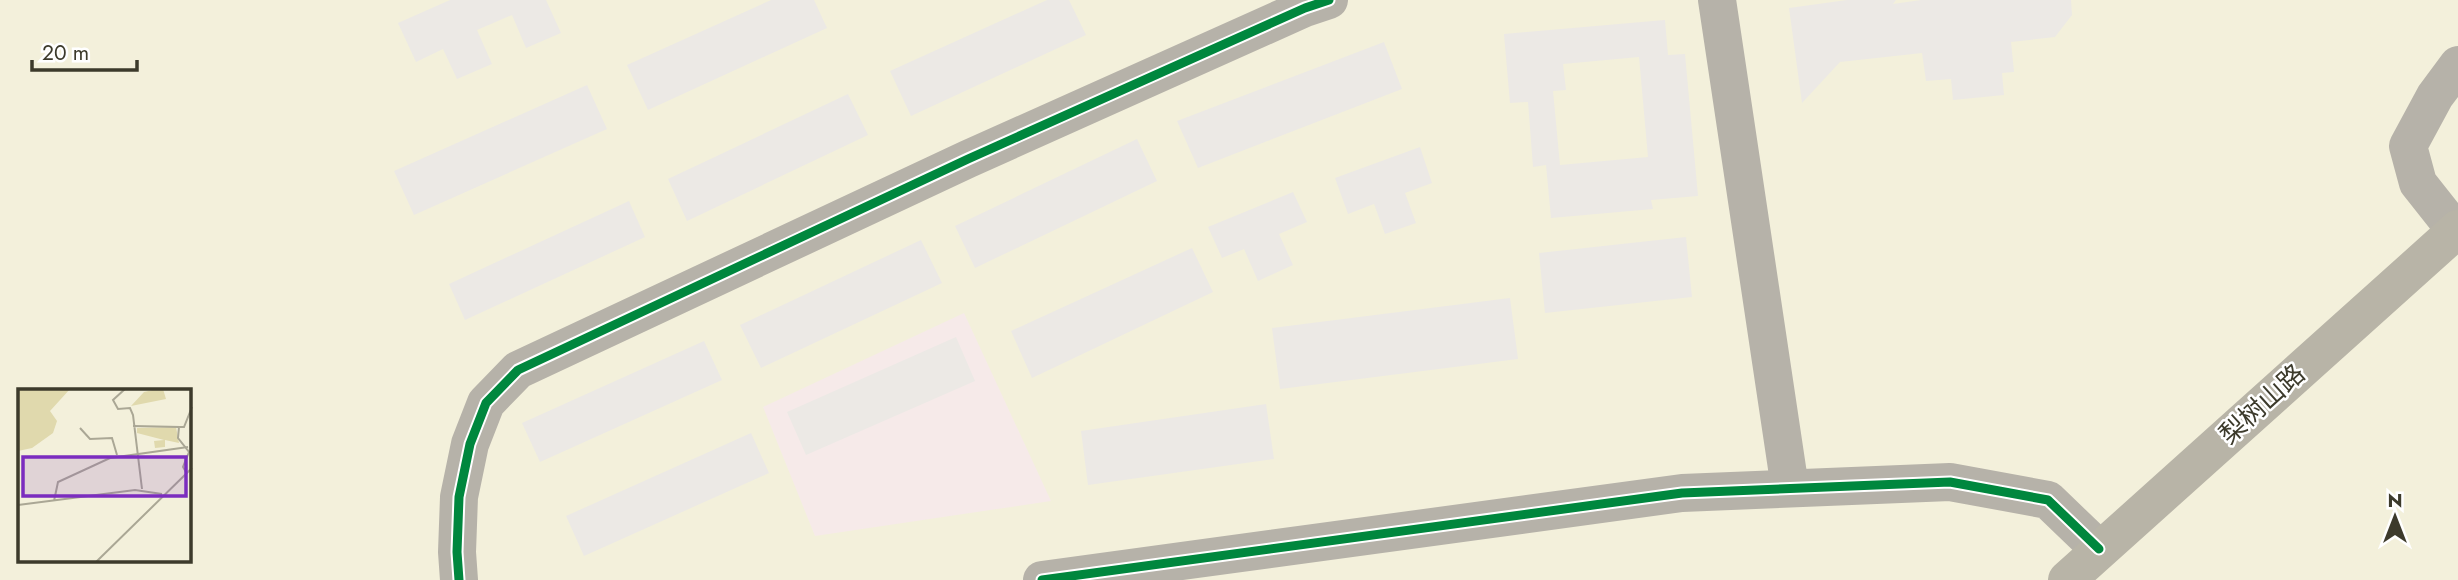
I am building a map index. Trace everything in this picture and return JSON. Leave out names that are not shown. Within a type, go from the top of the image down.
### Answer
[{"type":"main road","name":"梨树山路","points":[[2067,580],[2457,230]]},
{"type":"street","points":[[459,580],[459,497],[470,444],[486,403],[518,370],[968,159],[1305,8],[1329,0]]},
{"type":"street","points":[[1717,0],[1790,488]]},
{"type":"street","points":[[2457,230],[2418,183],[2408,146],[2435,96],[2458,65]]},
{"type":"street","points":[[1042,580],[1682,493],[1950,482],[2048,500],[2099,550]]},
{"type":"shaded area","points":[[964,313],[1051,501],[815,536],[763,407]]},
{"type":"building","points":[[450,0],[546,0],[561,33],[526,48],[512,15],[477,30],[492,64],[457,79],[443,49],[416,62],[398,23]]},
{"type":"building","points":[[771,0],[814,0],[827,28],[648,110],[627,65]]},
{"type":"building","points":[[1047,0],[1069,0],[1086,35],[911,116],[890,71]]},
{"type":"building","points":[[1847,0],[1896,0],[1893,4],[1921,0],[2071,0],[2072,15],[2055,37],[2011,42],[2014,72],[2002,73],[2004,95],[1953,100],[1951,79],[1926,81],[1922,53],[1840,62],[1802,103],[1789,8]]},
{"type":"building","points":[[1665,20],[1668,55],[1685,54],[1698,196],[1651,200],[1653,209],[1551,218],[1546,165],[1533,167],[1528,102],[1510,103],[1504,34]],"holes":[[[1639,57],[1648,157],[1560,165],[1553,91],[1566,90],[1563,64]]]},
{"type":"building","points":[[1384,42],[1402,89],[1198,168],[1177,121]]},
{"type":"building","points":[[587,85],[607,129],[414,215],[394,171]]},
{"type":"building","points":[[848,94],[868,135],[687,221],[668,179]]},
{"type":"building","points":[[1137,139],[1157,181],[975,268],[955,226]]},
{"type":"building","points":[[1420,147],[1432,183],[1405,193],[1416,223],[1385,234],[1374,204],[1348,214],[1335,178]]},
{"type":"building","points":[[1293,192],[1307,222],[1279,234],[1293,265],[1258,281],[1244,249],[1222,258],[1208,227]]},
{"type":"building","points":[[629,201],[645,237],[465,320],[449,284]]},
{"type":"building","points":[[1686,237],[1692,297],[1545,313],[1539,253]]},
{"type":"building","points":[[921,240],[942,283],[761,368],[740,325]]},
{"type":"building","points":[[1192,248],[1213,292],[1032,378],[1011,331]]},
{"type":"building","points":[[1510,298],[1518,359],[1280,389],[1272,328]]},
{"type":"building","points":[[956,337],[975,381],[806,455],[787,412]]},
{"type":"building","points":[[704,341],[722,380],[540,462],[522,423]]},
{"type":"building","points":[[1266,404],[1274,459],[1088,485],[1081,431]]},
{"type":"building","points":[[751,433],[769,473],[584,556],[566,516]]},
{"type":"cycle path","points":[[459,580],[459,497],[470,444],[486,403],[518,370],[968,159],[1305,8],[1329,0]]},
{"type":"cycle path","points":[[1042,580],[1682,493],[1950,482],[2048,500],[2099,549]]}]
